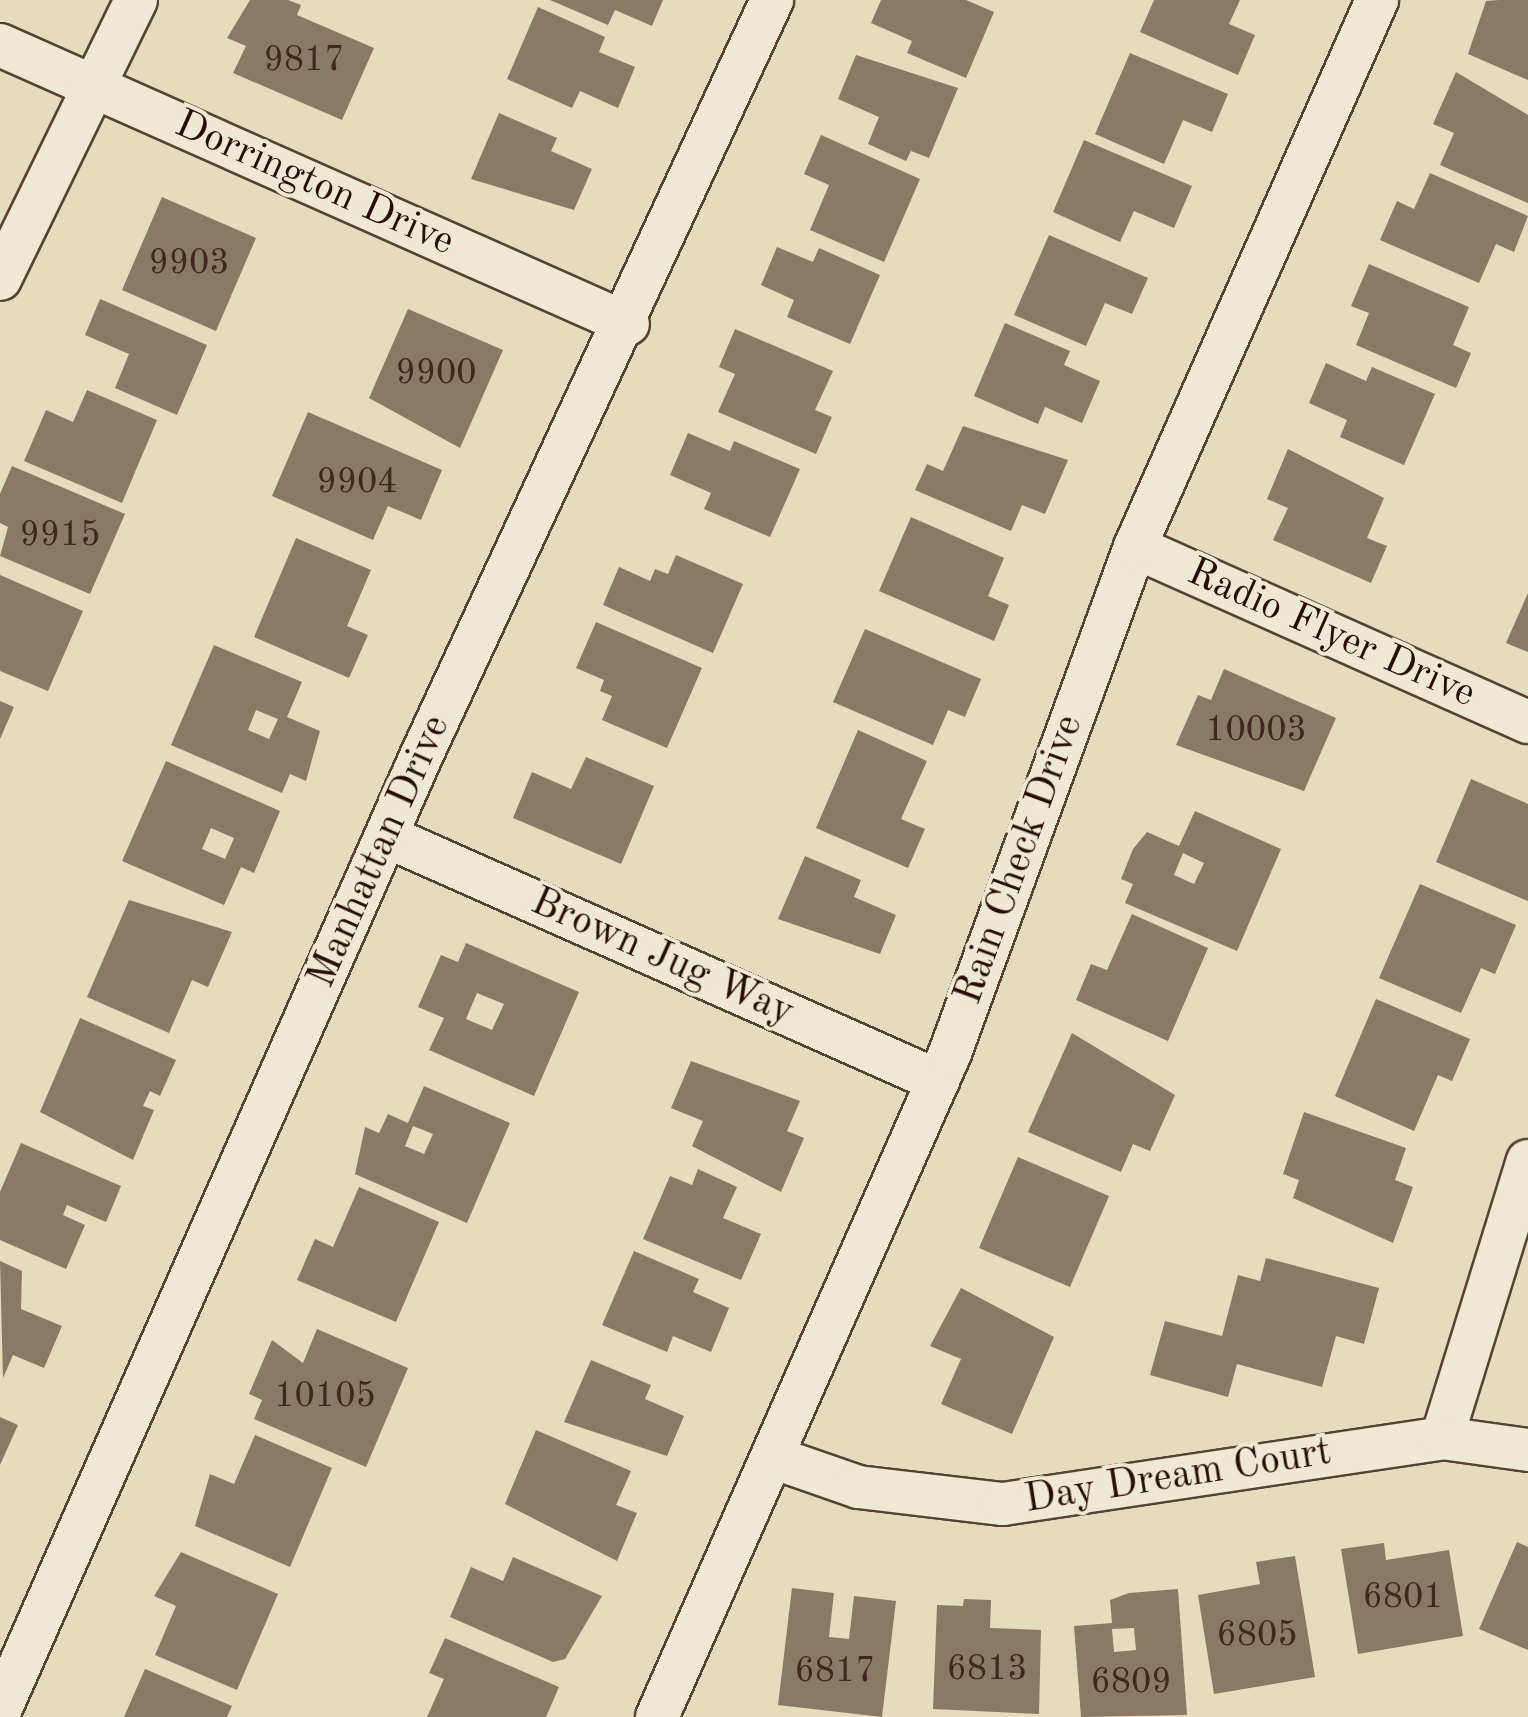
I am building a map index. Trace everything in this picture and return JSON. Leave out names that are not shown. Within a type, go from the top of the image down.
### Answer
[{"type":"street","points":[[0,278],[136,0]]},
{"type":"street","name":"Manhattan Drive","points":[[0,1710],[386,836],[628,324],[772,0]]},
{"type":"street","name":"Rain Check Drive","points":[[656,1717],[938,1080],[1134,547],[1377,0]]},
{"type":"street","name":"Dorrington Drive","points":[[0,45],[628,324]]},
{"type":"street","name":"Radio Flyer Drive","points":[[1134,547],[1528,722]]},
{"type":"street","name":"Brown Jug Way","points":[[386,836],[938,1080]]},
{"type":"street","points":[[1442,1438],[1528,1162]]},
{"type":"street","name":"Day Dream Court","points":[[772,1457],[858,1487],[1003,1504],[1442,1438],[1528,1450]]},
{"type":"building","points":[[250,0],[288,0],[301,5],[297,15],[374,48],[342,120],[233,73],[246,46],[227,38]]},
{"type":"building","points":[[550,0],[663,0],[652,26],[615,10],[608,25]]},
{"type":"building","points":[[881,0],[966,0],[994,12],[966,78],[907,53],[912,41],[871,23]]},
{"type":"building","points":[[1154,0],[1240,0],[1229,24],[1255,35],[1238,75],[1140,32]]},
{"type":"building","points":[[1528,0],[1528,80],[1468,54],[1486,1]]},
{"type":"building","points":[[538,7],[605,37],[599,52],[635,67],[618,108],[580,91],[572,108],[507,79]]},
{"type":"building","points":[[1130,53],[1228,94],[1212,132],[1183,120],[1164,164],[1095,134]]},
{"type":"building","points":[[856,55],[958,88],[929,158],[911,151],[906,161],[868,144],[879,117],[838,99]]},
{"type":"building","points":[[1456,72],[1528,115],[1528,203],[1440,165],[1454,133],[1433,124]]},
{"type":"building","points":[[499,113],[557,138],[551,151],[592,169],[574,210],[471,179]]},
{"type":"building","points":[[821,135],[920,179],[884,262],[810,230],[829,185],[804,174]]},
{"type":"building","points":[[1084,140],[1192,186],[1174,228],[1134,211],[1120,242],[1053,212]]},
{"type":"building","points":[[1430,173],[1528,216],[1514,252],[1496,244],[1479,283],[1380,240],[1397,201],[1414,209]]},
{"type":"building","points":[[162,197],[256,238],[216,331],[122,290]]},
{"type":"building","points":[[1049,235],[1148,278],[1132,314],[1105,303],[1086,346],[1014,315]]},
{"type":"building","points":[[777,247],[813,262],[819,248],[880,275],[850,344],[787,317],[794,300],[761,285]]},
{"type":"building","points":[[1369,264],[1469,307],[1453,345],[1471,353],[1456,388],[1356,345],[1369,313],[1351,306]]},
{"type":"building","points":[[100,299],[207,345],[177,415],[115,388],[129,354],[85,335]]},
{"type":"building","points":[[408,309],[503,350],[460,448],[369,398]]},
{"type":"building","points":[[1005,323],[1070,351],[1064,365],[1100,381],[1082,423],[1045,407],[1038,424],[974,396]]},
{"type":"building","points":[[735,329],[833,371],[815,410],[832,417],[816,454],[718,412],[735,374],[719,367]]},
{"type":"building","points":[[1326,363],[1366,381],[1372,367],[1435,394],[1404,465],[1340,437],[1347,420],[1309,403]]},
{"type":"building","points":[[87,390],[157,420],[122,503],[24,461],[46,410],[73,422]]},
{"type":"building","points":[[308,412],[442,470],[421,520],[388,506],[373,540],[272,496]]},
{"type":"building","points":[[963,426],[1068,460],[1045,514],[1022,505],[1011,531],[915,490],[927,464],[943,471]]},
{"type":"building","points":[[688,433],[730,451],[734,441],[800,469],[770,537],[704,509],[711,493],[670,475]]},
{"type":"building","points":[[1288,449],[1384,498],[1367,538],[1387,546],[1371,583],[1273,540],[1288,508],[1267,499]]},
{"type":"building","points":[[12,466],[125,514],[90,594],[0,556],[8,527],[0,523],[0,494]]},
{"type":"building","points":[[911,517],[1004,558],[988,596],[1009,605],[994,641],[879,591]]},
{"type":"building","points":[[296,538],[371,570],[347,626],[368,635],[349,678],[254,637]]},
{"type":"building","points":[[676,555],[743,584],[713,653],[603,605],[619,567],[650,581],[655,569],[668,574]]},
{"type":"building","points":[[0,575],[83,611],[48,691],[0,671]]},
{"type":"building","points":[[1528,593],[1528,652],[1506,643]]},
{"type":"building","points":[[596,622],[702,668],[667,748],[602,720],[612,696],[600,691],[604,680],[576,668]]},
{"type":"building","points":[[865,629],[981,679],[965,717],[948,710],[933,745],[833,702]]},
{"type":"building","points":[[214,645],[302,682],[287,717],[320,731],[306,781],[290,774],[282,793],[171,745]],"holes":[[[256,710],[278,719],[269,739],[248,730]]]},
{"type":"building","points":[[1224,669],[1336,718],[1304,791],[1176,745],[1198,695],[1211,700]]},
{"type":"building","points":[[0,701],[14,707],[0,739]]},
{"type":"building","points":[[858,730],[927,761],[901,819],[925,829],[908,868],[816,828]]},
{"type":"building","points":[[586,757],[654,786],[621,864],[513,818],[532,772],[571,789]]},
{"type":"building","points":[[166,761],[280,811],[254,873],[241,867],[224,905],[122,861]],"holes":[[[211,828],[234,838],[225,859],[202,849]]]},
{"type":"building","points":[[1471,779],[1528,804],[1528,901],[1436,862]]},
{"type":"building","points":[[1195,811],[1281,849],[1237,951],[1125,903],[1133,884],[1121,879],[1133,849],[1147,832],[1179,846]],"holes":[[[1183,853],[1204,863],[1194,884],[1174,875]]]},
{"type":"building","points":[[805,856],[861,880],[854,897],[896,915],[880,954],[778,919]]},
{"type":"building","points":[[1420,884],[1516,925],[1495,974],[1481,968],[1461,1013],[1379,978]]},
{"type":"building","points":[[129,900],[232,932],[208,987],[192,980],[169,1033],[87,997]]},
{"type":"building","points":[[1132,914],[1208,948],[1168,1041],[1076,1000],[1091,964],[1107,970]]},
{"type":"building","points":[[466,943],[579,992],[534,1096],[429,1050],[444,1018],[418,1007],[441,955],[458,962]],"holes":[[[477,993],[504,1004],[492,1030],[466,1019]]]},
{"type":"building","points":[[1376,999],[1470,1039],[1452,1081],[1438,1075],[1414,1131],[1335,1096]]},
{"type":"building","points":[[80,1018],[176,1060],[160,1096],[150,1091],[143,1106],[154,1110],[133,1160],[40,1112]]},
{"type":"building","points":[[1072,1033],[1175,1095],[1150,1151],[1133,1144],[1121,1172],[1028,1132]]},
{"type":"building","points":[[691,1061],[800,1101],[787,1131],[804,1138],[781,1192],[692,1146],[703,1121],[671,1108]]},
{"type":"building","points":[[424,1086],[510,1123],[467,1223],[355,1174],[365,1127],[379,1133],[388,1114],[408,1123]],"holes":[[[413,1126],[433,1134],[424,1154],[405,1146]]]},
{"type":"building","points":[[1304,1112],[1406,1148],[1395,1180],[1413,1187],[1393,1243],[1293,1198],[1299,1180],[1283,1174]]},
{"type":"building","points":[[21,1143],[121,1186],[106,1222],[67,1205],[63,1215],[85,1225],[66,1269],[0,1240],[0,1192]]},
{"type":"building","points":[[1018,1157],[1109,1196],[1070,1287],[979,1248]]},
{"type":"building","points":[[698,1169],[737,1187],[723,1218],[761,1234],[741,1280],[643,1239],[670,1176],[692,1185]]},
{"type":"building","points":[[359,1187],[439,1222],[396,1322],[297,1280],[315,1239],[333,1247]]},
{"type":"building","points":[[634,1251],[699,1279],[693,1292],[729,1308],[711,1352],[673,1336],[667,1352],[602,1325]]},
{"type":"building","points":[[1266,1258],[1379,1288],[1364,1344],[1336,1336],[1322,1387],[1237,1364],[1228,1397],[1150,1375],[1165,1321],[1222,1336],[1238,1275],[1260,1281]]},
{"type":"building","points":[[0,1261],[22,1271],[21,1309],[62,1326],[44,1368],[13,1355],[3,1378]]},
{"type":"building","points":[[961,1288],[1054,1337],[1012,1434],[941,1404],[961,1359],[930,1346]]},
{"type":"building","points":[[317,1329],[408,1368],[366,1467],[254,1419],[262,1400],[249,1394],[272,1340],[303,1363]]},
{"type":"building","points":[[591,1360],[651,1385],[645,1399],[684,1416],[667,1456],[564,1422]]},
{"type":"building","points":[[0,1417],[18,1425],[0,1465]]},
{"type":"building","points":[[536,1430],[631,1471],[616,1505],[637,1513],[617,1561],[505,1504]]},
{"type":"building","points":[[255,1435],[332,1468],[290,1567],[195,1526],[210,1474],[234,1484]]},
{"type":"building","points":[[1517,1542],[1528,1547],[1528,1650],[1479,1629]]},
{"type":"building","points":[[1384,1543],[1386,1560],[1449,1550],[1463,1636],[1358,1654],[1341,1549]]},
{"type":"building","points":[[181,1552],[278,1594],[237,1690],[155,1655],[176,1606],[154,1596]]},
{"type":"building","points":[[1295,1556],[1315,1677],[1214,1694],[1198,1595],[1260,1584],[1256,1562]]},
{"type":"building","points":[[513,1557],[602,1596],[565,1659],[553,1662],[450,1617],[471,1567],[503,1581]]},
{"type":"building","points":[[792,1588],[834,1593],[829,1637],[849,1639],[854,1596],[896,1601],[882,1717],[778,1705]]},
{"type":"building","points":[[1178,1589],[1187,1715],[1081,1717],[1074,1626],[1112,1623],[1110,1600],[1129,1593]],"holes":[[[1134,1628],[1136,1650],[1114,1652],[1112,1629]]]},
{"type":"building","points":[[964,1599],[991,1600],[990,1628],[1041,1630],[1039,1714],[933,1709],[937,1605],[963,1606]]},
{"type":"building","points":[[445,1638],[559,1687],[546,1717],[427,1717],[444,1679],[429,1673]]},
{"type":"building","points":[[145,1669],[232,1706],[227,1717],[124,1717]]}]
